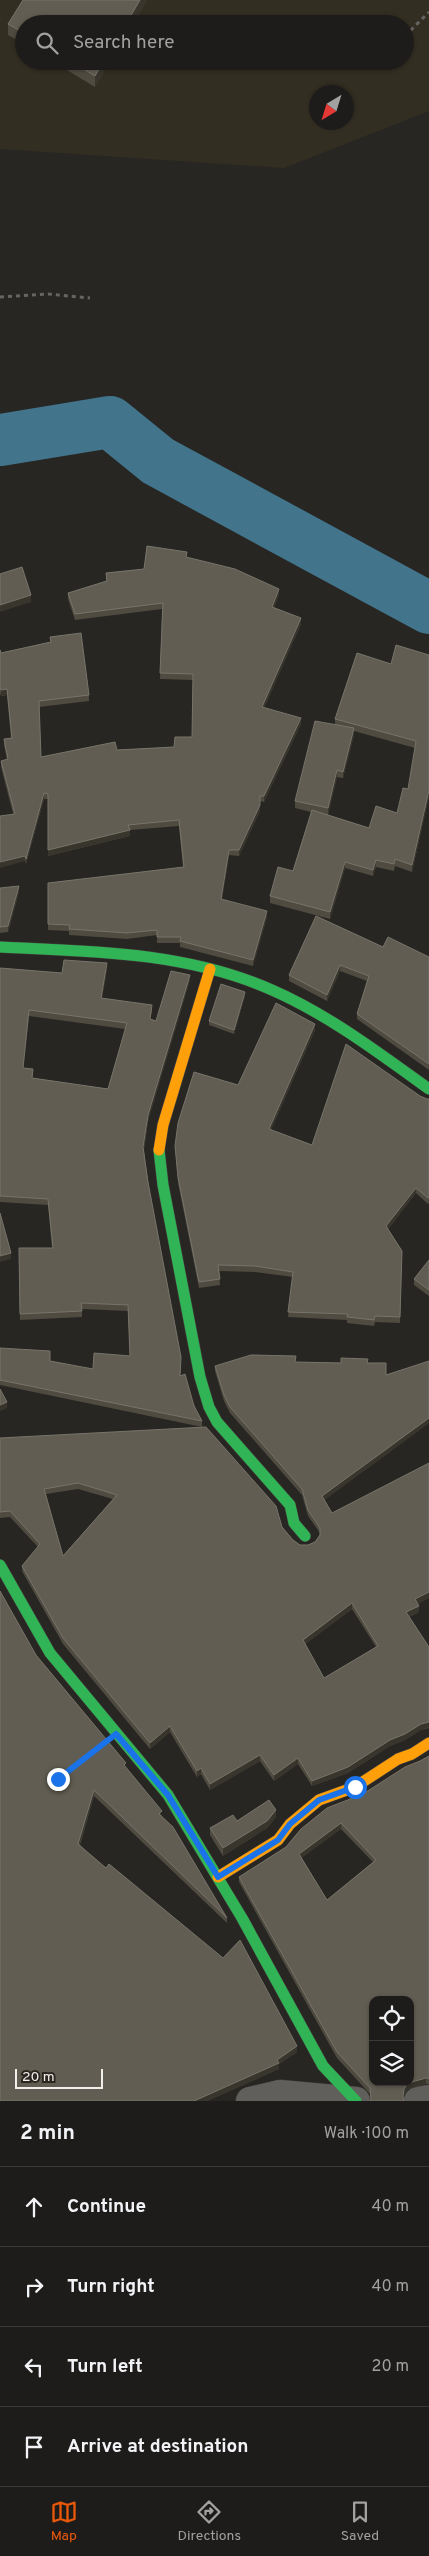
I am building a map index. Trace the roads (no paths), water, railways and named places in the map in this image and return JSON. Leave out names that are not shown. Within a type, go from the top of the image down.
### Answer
[{"type":"street","points":[[0,947],[141,956],[210,969],[248,980],[345,1029],[429,1089]]},
{"type":"street","points":[[210,969],[163,1125],[159,1151],[163,1185],[200,1377],[209,1407],[223,1429],[290,1505],[294,1523],[305,1536]]},
{"type":"street","points":[[0,1565],[50,1653],[168,1795],[218,1877],[323,2066],[356,2101]]},
{"type":"street","points":[[218,1877],[278,1840],[290,1824],[319,1800],[355,1787],[398,1759],[412,1754],[429,1743]]},
{"type":"street","points":[[250,2101],[280,2094],[356,2101]]},
{"type":"street","points":[[418,2101],[429,2100]]},
{"type":"waterway","points":[[0,440],[110,422],[158,461],[429,608]]}]
